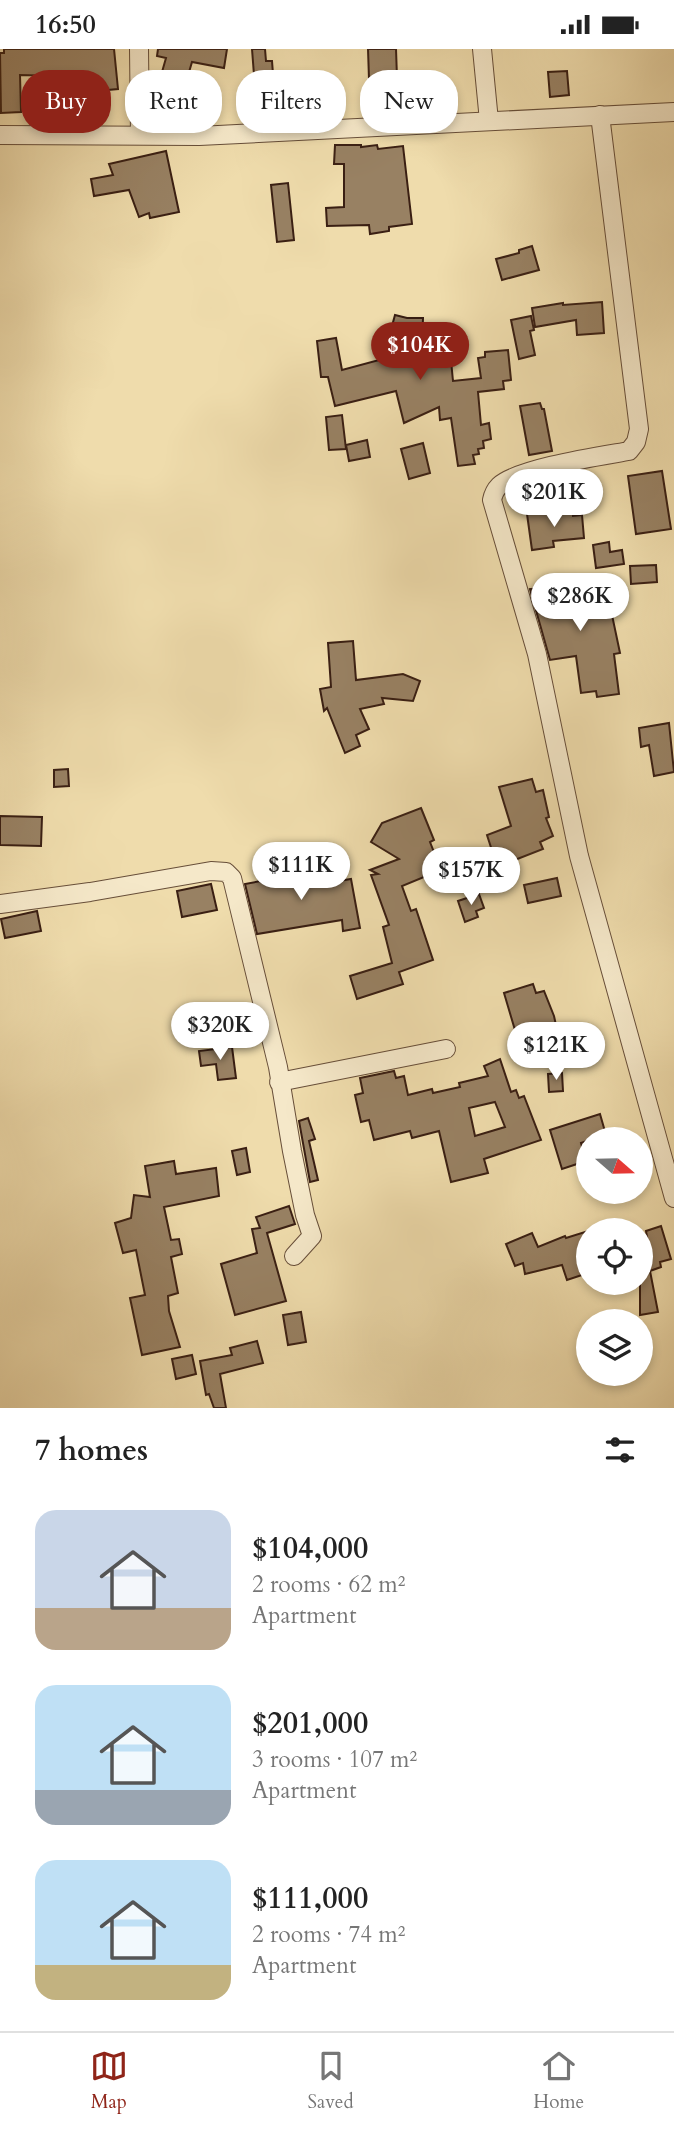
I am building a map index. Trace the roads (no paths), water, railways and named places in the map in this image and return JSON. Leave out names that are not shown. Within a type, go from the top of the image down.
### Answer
[{"type":"street","points":[[139,49],[140,135]]},
{"type":"street","points":[[482,49],[489,121]]},
{"type":"street","points":[[0,135],[198,136],[674,112]]},
{"type":"street","points":[[600,115],[639,429],[636,442],[629,451],[549,466],[508,480],[499,486],[492,500],[537,654],[579,856],[674,1198]]},
{"type":"street","points":[[0,904],[211,871],[226,872],[232,877],[312,1237],[295,1256]]},
{"type":"street","points":[[279,1082],[446,1049]]}]
